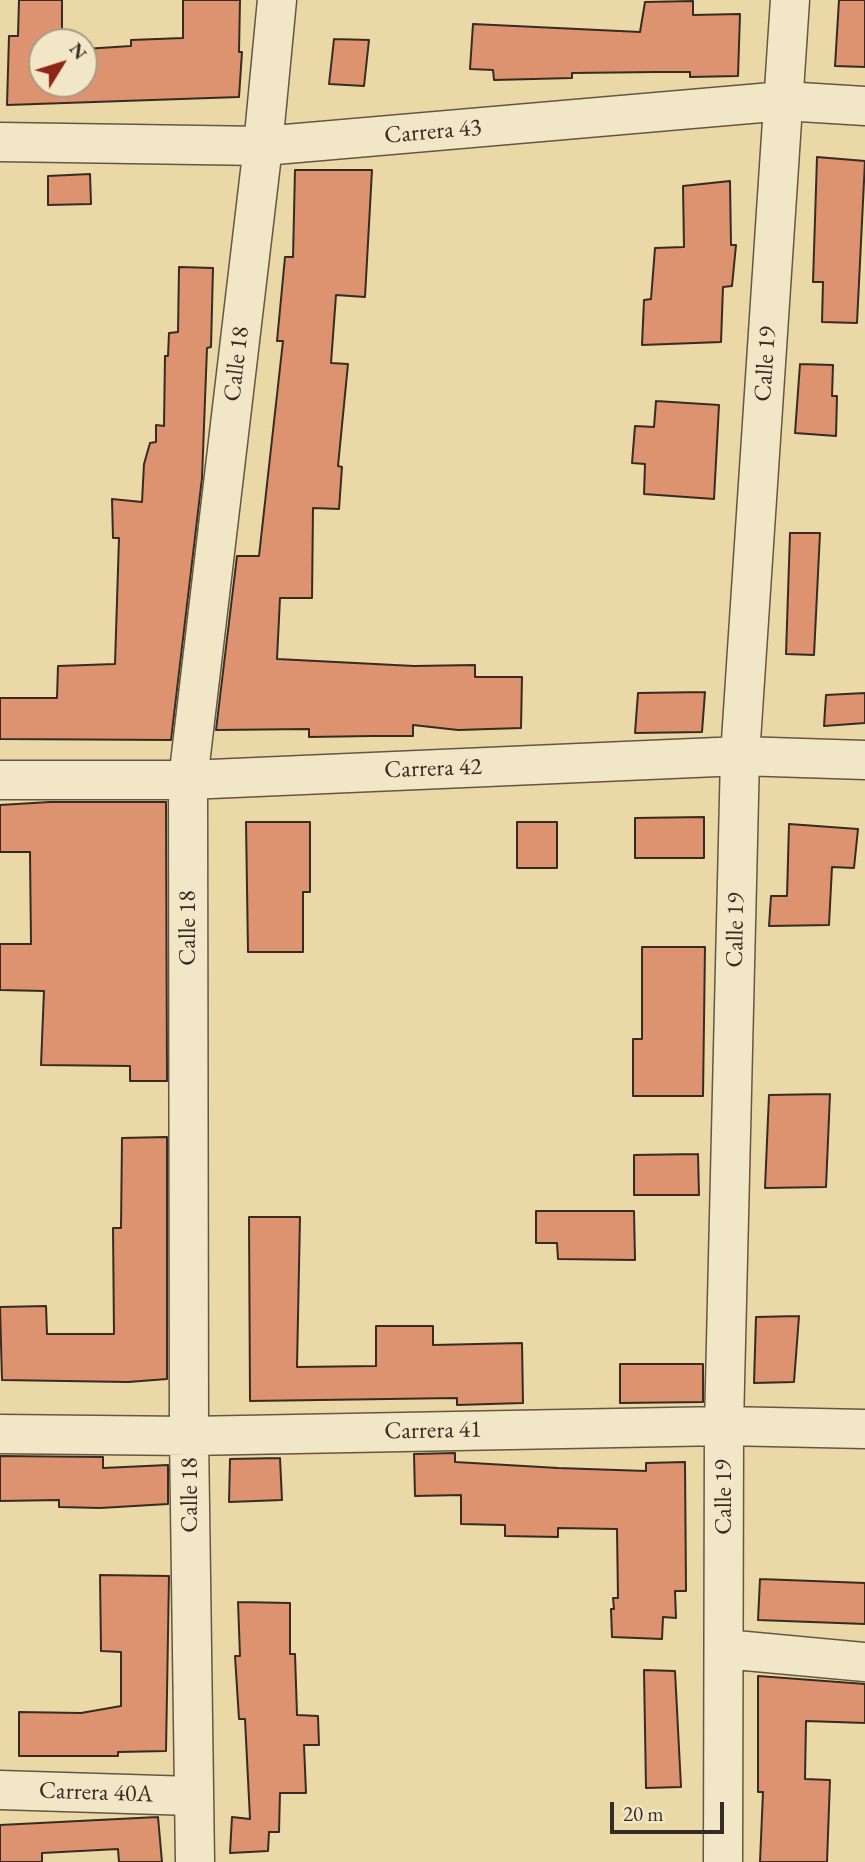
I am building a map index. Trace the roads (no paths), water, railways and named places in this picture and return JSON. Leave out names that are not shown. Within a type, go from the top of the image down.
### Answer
[{"type":"street","name":"Calle 18","points":[[195,1862],[189,1436],[188,780],[263,146],[277,0]]},
{"type":"street","name":"Calle 19","points":[[723,1862],[724,1426],[740,756],[790,0]]},
{"type":"street","name":"Carrera 43","points":[[0,142],[263,146],[783,101],[865,106]]},
{"type":"street","name":"Carrera 42","points":[[0,780],[188,780],[740,756],[865,760]]},
{"type":"street","name":"Carrera 41","points":[[0,1434],[189,1436],[724,1426],[865,1429]]},
{"type":"street","points":[[724,1648],[865,1662]]},
{"type":"street","name":"Carrera 40A","points":[[0,1790],[192,1796]]}]
